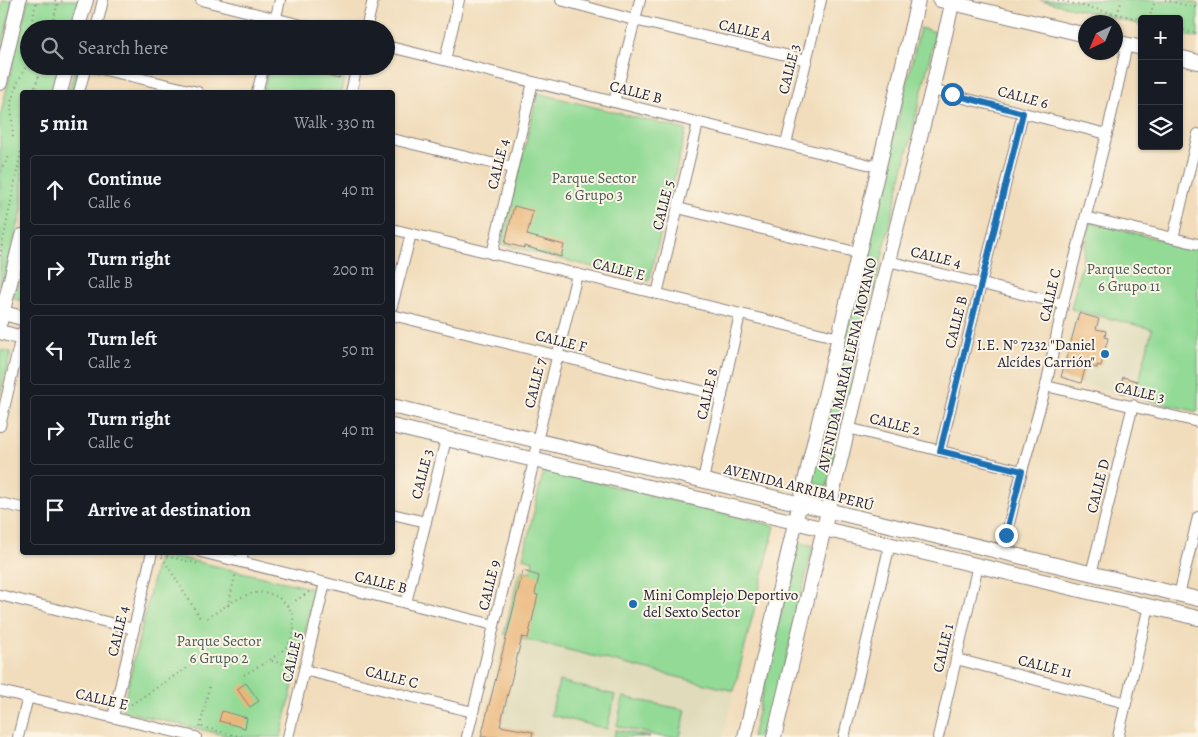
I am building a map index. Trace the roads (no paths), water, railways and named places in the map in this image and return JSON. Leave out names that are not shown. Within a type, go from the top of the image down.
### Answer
[{"type":"street","points":[[0,84],[19,0]]},
{"type":"street","points":[[80,20],[86,0]]},
{"type":"street","points":[[98,20],[103,0]]},
{"type":"street","points":[[201,0],[262,20]]},
{"type":"street","points":[[275,20],[280,0]]},
{"type":"street","points":[[368,20],[372,0]]},
{"type":"street","points":[[445,60],[460,0]]},
{"type":"street","name":"CALLE A","points":[[561,0],[634,20],[807,60]]},
{"type":"street","points":[[614,102],[640,0]]},
{"type":"street","name":"CALLE 3","points":[[786,144],[821,0]]},
{"type":"street","name":"AVENIDA MARÍA ELENA MOYANO","points":[[745,737],[918,0]]},
{"type":"street","points":[[948,1],[1078,33]]},
{"type":"street","name":"AVENIDA MARÍA ELENA MOYANO","points":[[774,737],[888,261],[932,90],[948,1]]},
{"type":"street","points":[[1123,44],[1138,47]]},
{"type":"street","name":"CALLE B","points":[[395,48],[879,167]]},
{"type":"street","points":[[1183,58],[1198,62]]},
{"type":"street","name":"CALLE C","points":[[1002,552],[1046,386],[1063,304],[1106,134],[1118,60]]},
{"type":"street","points":[[61,90],[65,75]]},
{"type":"street","points":[[80,90],[84,75]]},
{"type":"street","points":[[125,75],[189,90]]},
{"type":"street","points":[[258,90],[262,75]]},
{"type":"street","points":[[351,90],[355,75]]},
{"type":"street","name":"CALLE 4","points":[[492,254],[533,82]]},
{"type":"street","name":"CALLE 6","points":[[932,90],[1106,134]]},
{"type":"street","name":"CALLE B","points":[[940,451],[1023,113]]},
{"type":"street","name":"CALLE 5","points":[[657,294],[698,123]]},
{"type":"street","points":[[1173,238],[1198,134]]},
{"type":"street","points":[[395,140],[512,168]]},
{"type":"street","points":[[678,208],[859,253]]},
{"type":"street","points":[[1086,217],[1198,244]]},
{"type":"street","name":"CALLE E","points":[[395,230],[839,338]]},
{"type":"street","points":[[395,295],[411,234]]},
{"type":"street","points":[[20,244],[1,316],[20,318]]},
{"type":"street","name":"CALLE 4","points":[[888,261],[1063,304]]},
{"type":"street","name":"CALLE 7","points":[[537,441],[577,274]]},
{"type":"street","name":"CALLE 8","points":[[703,480],[740,314]]},
{"type":"street","name":"CALLE F","points":[[395,316],[722,396]]},
{"type":"street","points":[[0,332],[20,336]]},
{"type":"street","points":[[0,426],[20,344]]},
{"type":"street","name":"CALLE 3","points":[[1046,386],[1134,405],[1198,422]]},
{"type":"street","name":"CALLE D","points":[[1091,574],[1134,405]]},
{"type":"street","name":"AVENIDA ARRIBA PERÚ","points":[[395,407],[1198,600]]},
{"type":"street","points":[[395,427],[1198,618]]},
{"type":"street","name":"CALLE 2","points":[[848,428],[1022,471]]},
{"type":"street","name":"CALLE 3","points":[[406,603],[446,439]]},
{"type":"street","name":"CALLE 9","points":[[467,737],[534,461],[537,441]]},
{"type":"street","points":[[0,503],[20,508]]},
{"type":"street","points":[[395,515],[426,522]]},
{"type":"street","points":[[1179,595],[1198,517]]},
{"type":"street","points":[[844,737],[890,544]]},
{"type":"street","name":"CALLE 4","points":[[113,717],[134,629],[156,555]]},
{"type":"street","name":"CALLE B","points":[[218,555],[241,559],[324,583],[494,625]]},
{"type":"street","name":"CALLE 1","points":[[938,737],[978,565]]},
{"type":"street","name":"CALLE 5","points":[[288,737],[324,583]]},
{"type":"street","points":[[0,596],[134,629]]},
{"type":"street","points":[[1118,737],[1149,606]]},
{"type":"street","name":"CALLE 11","points":[[956,659],[1126,703]]},
{"type":"street","name":"CALLE C","points":[[304,669],[473,712]]},
{"type":"street","name":"CALLE E","points":[[0,691],[195,737]]},
{"type":"street","points":[[18,737],[28,697]]},
{"type":"place","name":"I.E. N° 7232 \"Daniel Alcídes Carrión\"","points":[[1105,354]]},
{"type":"place","name":"Mini Complejo Deportivo del Sexto Sector","points":[[633,604]]},
{"type":"park label","name":"Parque Sector 6 Grupo 3","points":[[594,186]]},
{"type":"park label","name":"Parque Sector 6 Grupo 11","points":[[1129,278]]},
{"type":"park label","name":"Parque Sector 6 Grupo 2","points":[[219,650]]}]
